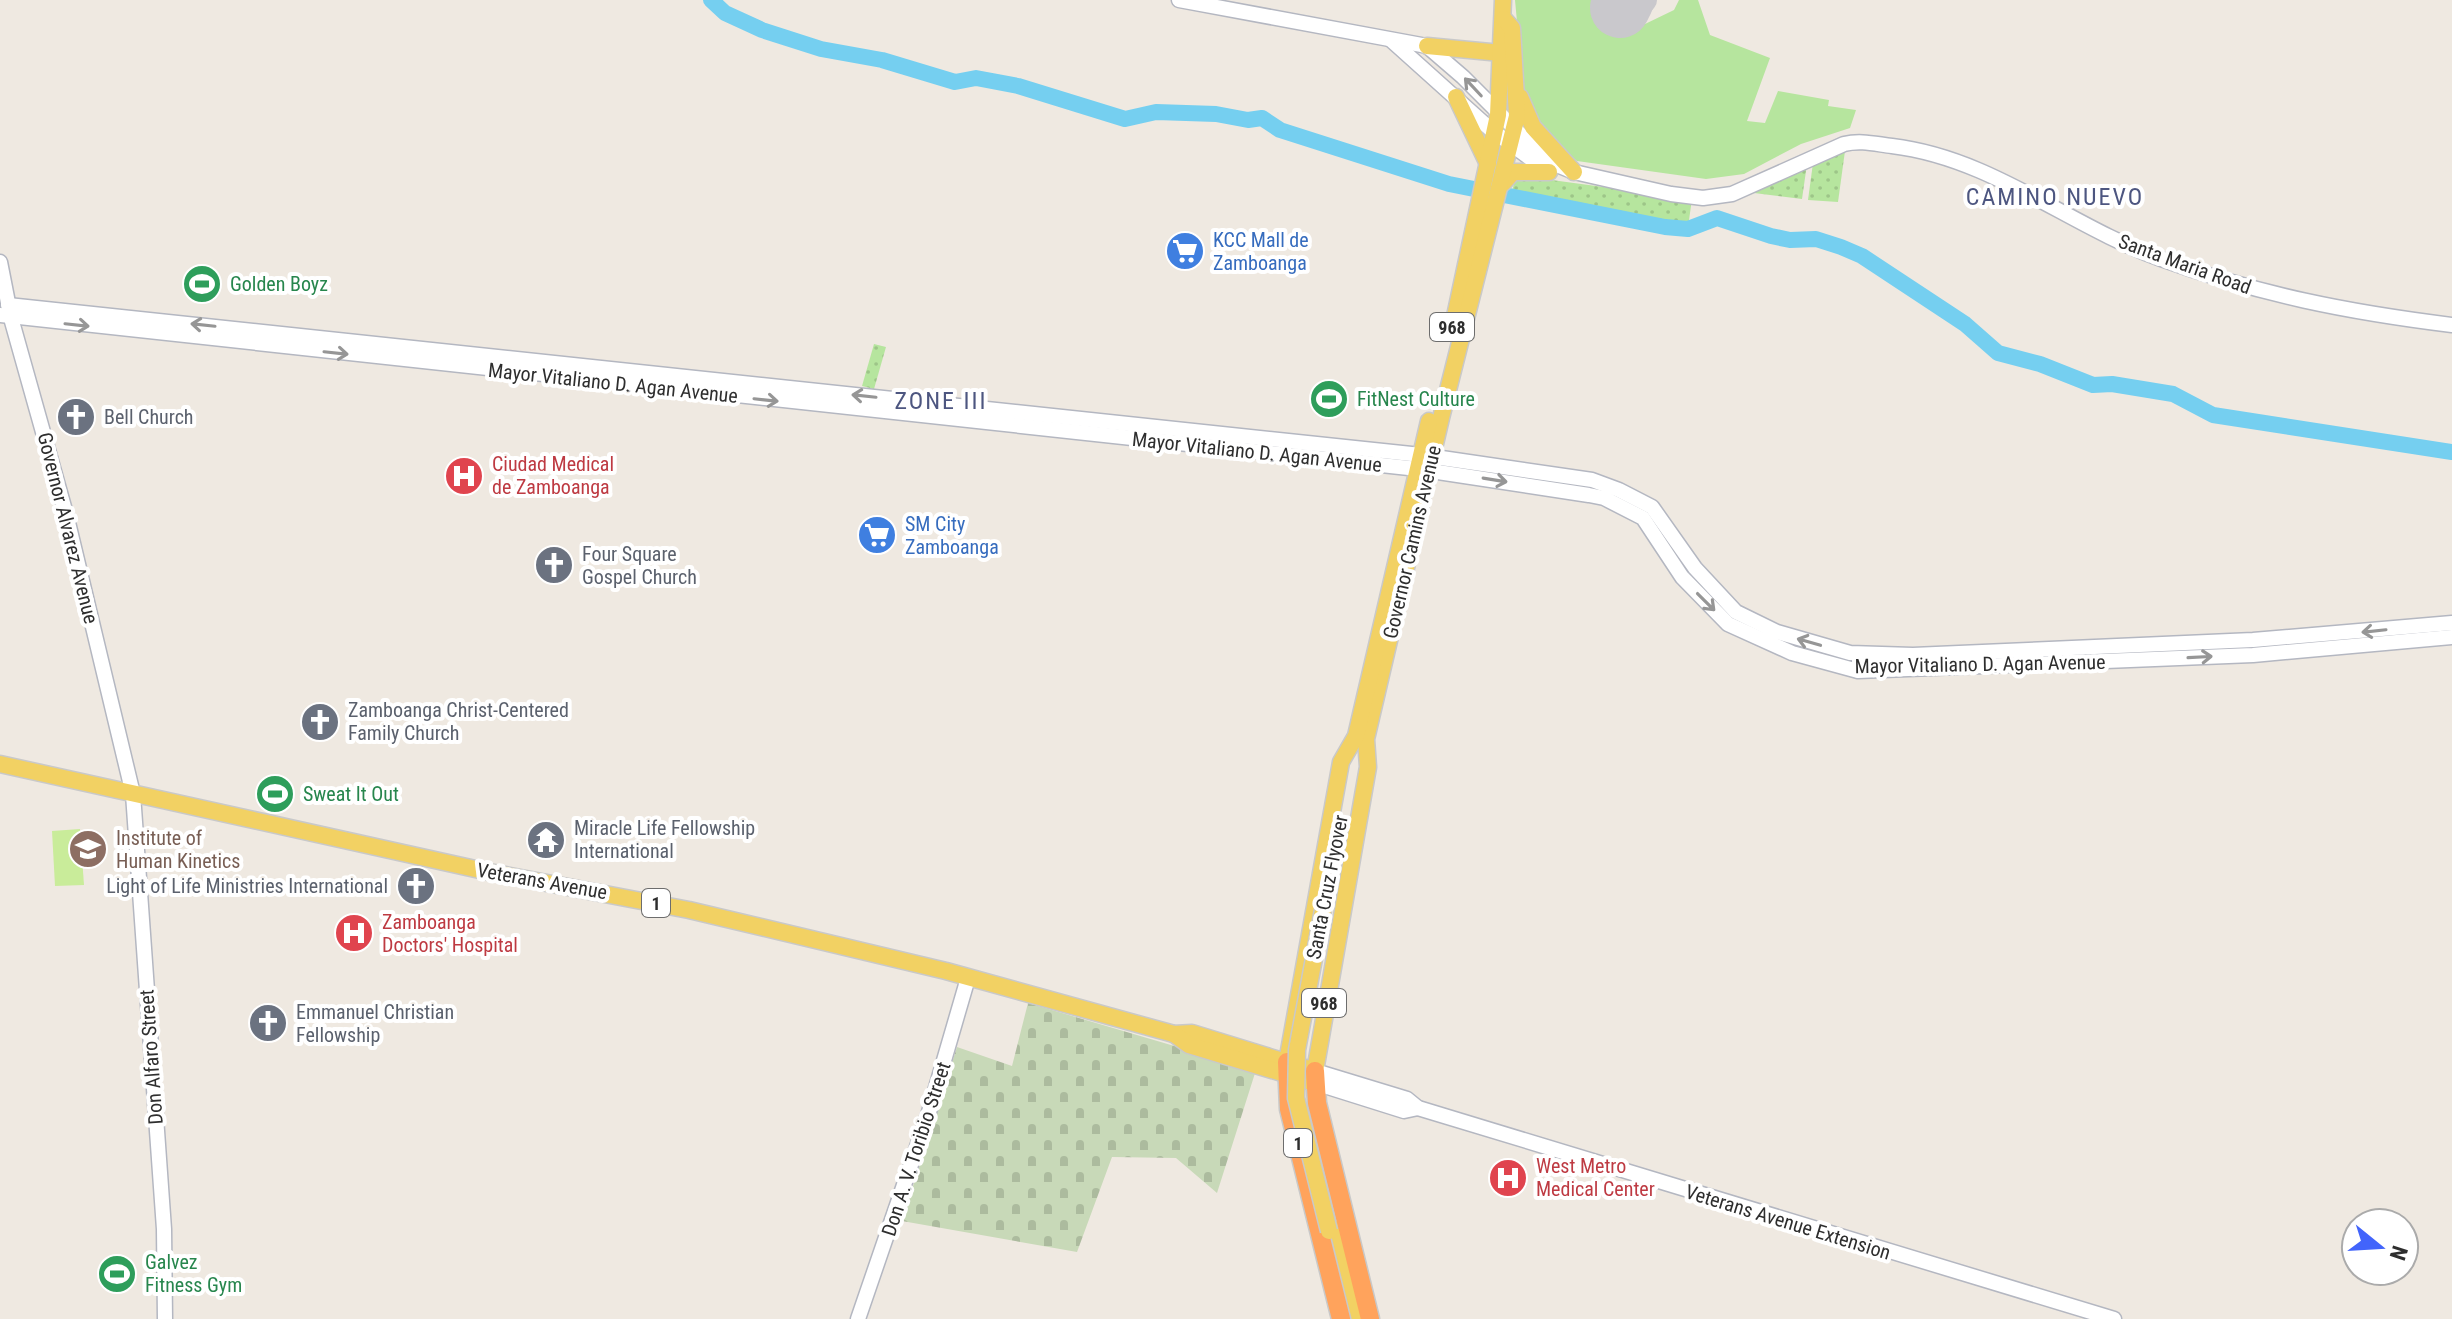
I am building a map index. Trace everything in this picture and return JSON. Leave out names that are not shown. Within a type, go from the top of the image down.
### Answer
[{"type":"highway","name":"1","points":[[1286,1068],[1293,1123],[1341,1319]]},
{"type":"highway","name":"1","points":[[1315,1077],[1320,1116],[1370,1319]]},
{"type":"highway","points":[[1293,1123],[1320,1116]]},
{"type":"highway","points":[[1304,1167],[1331,1160]]},
{"type":"highway","points":[[1315,1211],[1342,1205]]},
{"type":"main road","points":[[1179,0],[1427,46],[1501,53]]},
{"type":"main road","name":"Governor Camins Avenue","points":[[1315,1077],[1319,1030],[1368,767],[1361,738],[1490,200],[1498,115],[1503,0]]},
{"type":"main road","name":"Governor Camins Avenue","points":[[1492,177],[1512,138],[1516,89],[1512,28],[1504,19]]},
{"type":"main road","points":[[1387,37],[1495,133],[1512,138],[1547,161],[1574,172]]},
{"type":"main road","points":[[1427,46],[1463,77],[1498,115],[1512,138],[1549,172]]},
{"type":"main road","points":[[1516,89],[1533,127],[1574,172]]},
{"type":"main road","points":[[1456,97],[1492,177],[1513,172],[1574,172]]},
{"type":"main road","name":"Santa Maria Road","points":[[1574,172],[1703,198],[1756,186],[1844,144],[1858,141],[1915,148],[1999,178],[2156,258],[2304,304],[2452,325]]},
{"type":"main road","name":"Governor Alvarez Avenue","points":[[0,262],[7,313],[66,514],[133,794]]},
{"type":"main road","name":"Mayor Vitaliano D. Agan Avenue","points":[[7,313],[1592,480],[1639,499],[1663,519],[1695,568],[1721,598],[1775,638]]},
{"type":"main road","name":"Mayor Vitaliano D. Agan Avenue","points":[[1425,462],[1604,498],[1632,511],[1652,526],[1682,577],[1739,631],[1775,638],[1843,659],[1858,671],[1961,660],[2452,637]]},
{"type":"main road","points":[[1739,631],[1744,616]]},
{"type":"main road","name":"Mayor Vitaliano D. Agan Avenue","points":[[2253,648],[2452,623]]},
{"type":"main road","name":"Governor Camins Avenue","points":[[1286,1068],[1341,762],[1361,738]]},
{"type":"main road","name":"Santa Cruz Flyover","points":[[1360,1319],[1296,1098],[1297,1050],[1361,738]]},
{"type":"main road","name":"Veterans Avenue","points":[[0,764],[489,872],[689,910],[968,978],[1174,1034],[1192,1033],[1286,1068]]},
{"type":"main road","name":"Don Alfaro Street","points":[[133,794],[164,1229],[165,1319]]},
{"type":"main road","points":[[1310,931],[1337,936]]},
{"type":"main road","name":"Don A. V. Toribio Street","points":[[858,1319],[929,1112],[968,978]]},
{"type":"main road","points":[[1301,978],[1328,983]]},
{"type":"main road","points":[[1292,1025],[1319,1030]]},
{"type":"main road","name":"1","points":[[1286,1068],[1315,1077]]},
{"type":"main road","name":"Veterans Avenue Extension","points":[[1315,1077],[1404,1111],[1418,1108],[2114,1319]]},
{"type":"main road","name":"Santa Cruz Flyover","points":[[1334,1230],[1351,1319]]},
{"type":"green space","points":[[1515,0],[1596,0],[1645,24],[1674,10],[1679,0],[1698,0],[1710,35],[1770,58],[1747,121],[1765,123],[1778,91],[1829,100],[1828,106],[1856,110],[1850,128],[1801,144],[1744,174],[1706,179],[1577,161],[1547,137],[1524,98]]},
{"type":"green space","points":[[1845,151],[1838,202],[1808,200],[1813,163]]},
{"type":"green space","points":[[1807,164],[1802,199],[1754,193]]},
{"type":"green space","points":[[1523,176],[1692,199],[1688,227],[1512,192],[1515,179]]},
{"type":"green space","points":[[874,344],[886,347],[874,389],[862,386]]},
{"type":"green space","points":[[80,829],[84,885],[55,886],[52,831]]},
{"type":"green space","points":[[1028,1003],[1256,1070],[1217,1193],[1176,1158],[1112,1157],[1077,1252],[902,1221],[957,1047],[1012,1066]]},
{"type":"waterway","points":[[711,0],[725,13],[762,30],[821,49],[882,60],[955,82],[976,78],[1018,86],[1125,119],[1156,112],[1216,114],[1248,120],[1262,118],[1280,130],[1449,184],[1665,227],[1688,229],[1717,218],[1771,236],[1790,240],[1816,239],[1862,256],[1965,324],[1998,353],[2040,364],[2093,385],[2112,384],[2173,394],[2213,415],[2452,452]]},
{"type":"taxiway","points":[[1625,0],[1641,5],[1645,0]]},
{"type":"runway","points":[[1620,8],[1624,0]]},
{"type":"place","name":"KCC Mall de Zamboanga","points":[[1185,251]]},
{"type":"place","name":"Golden Boyz","points":[[202,284]]},
{"type":"place","name":"FitNest Culture","points":[[1329,399]]},
{"type":"place","name":"Bell Church","points":[[76,417]]},
{"type":"place","name":"Ciudad Medical de Zamboanga","points":[[464,476]]},
{"type":"place","name":"SM City Zamboanga","points":[[877,535]]},
{"type":"place","name":"Four Square Gospel Church","points":[[554,565]]},
{"type":"place","name":"Zamboanga Christ-Centered Family Church","points":[[320,722]]},
{"type":"place","name":"Sweat It Out","points":[[275,794]]},
{"type":"place","name":"Miracle Life Fellowship International","points":[[546,840]]},
{"type":"place","name":"Institute of Human Kinetics","points":[[88,849]]},
{"type":"place","name":"Light of Life Ministries International","points":[[416,886]]},
{"type":"place","name":"Zamboanga Doctors' Hospital","points":[[354,933]]},
{"type":"place","name":"Emmanuel Christian Fellowship","points":[[268,1023]]},
{"type":"place","name":"West Metro Medical Center","points":[[1508,1178]]},
{"type":"place","name":"Galvez Fitness Gym","points":[[117,1274]]},
{"type":"district","name":"CAMINO NUEVO","points":[[2055,197]]},
{"type":"district","name":"ZONE III","points":[[941,401]]}]
